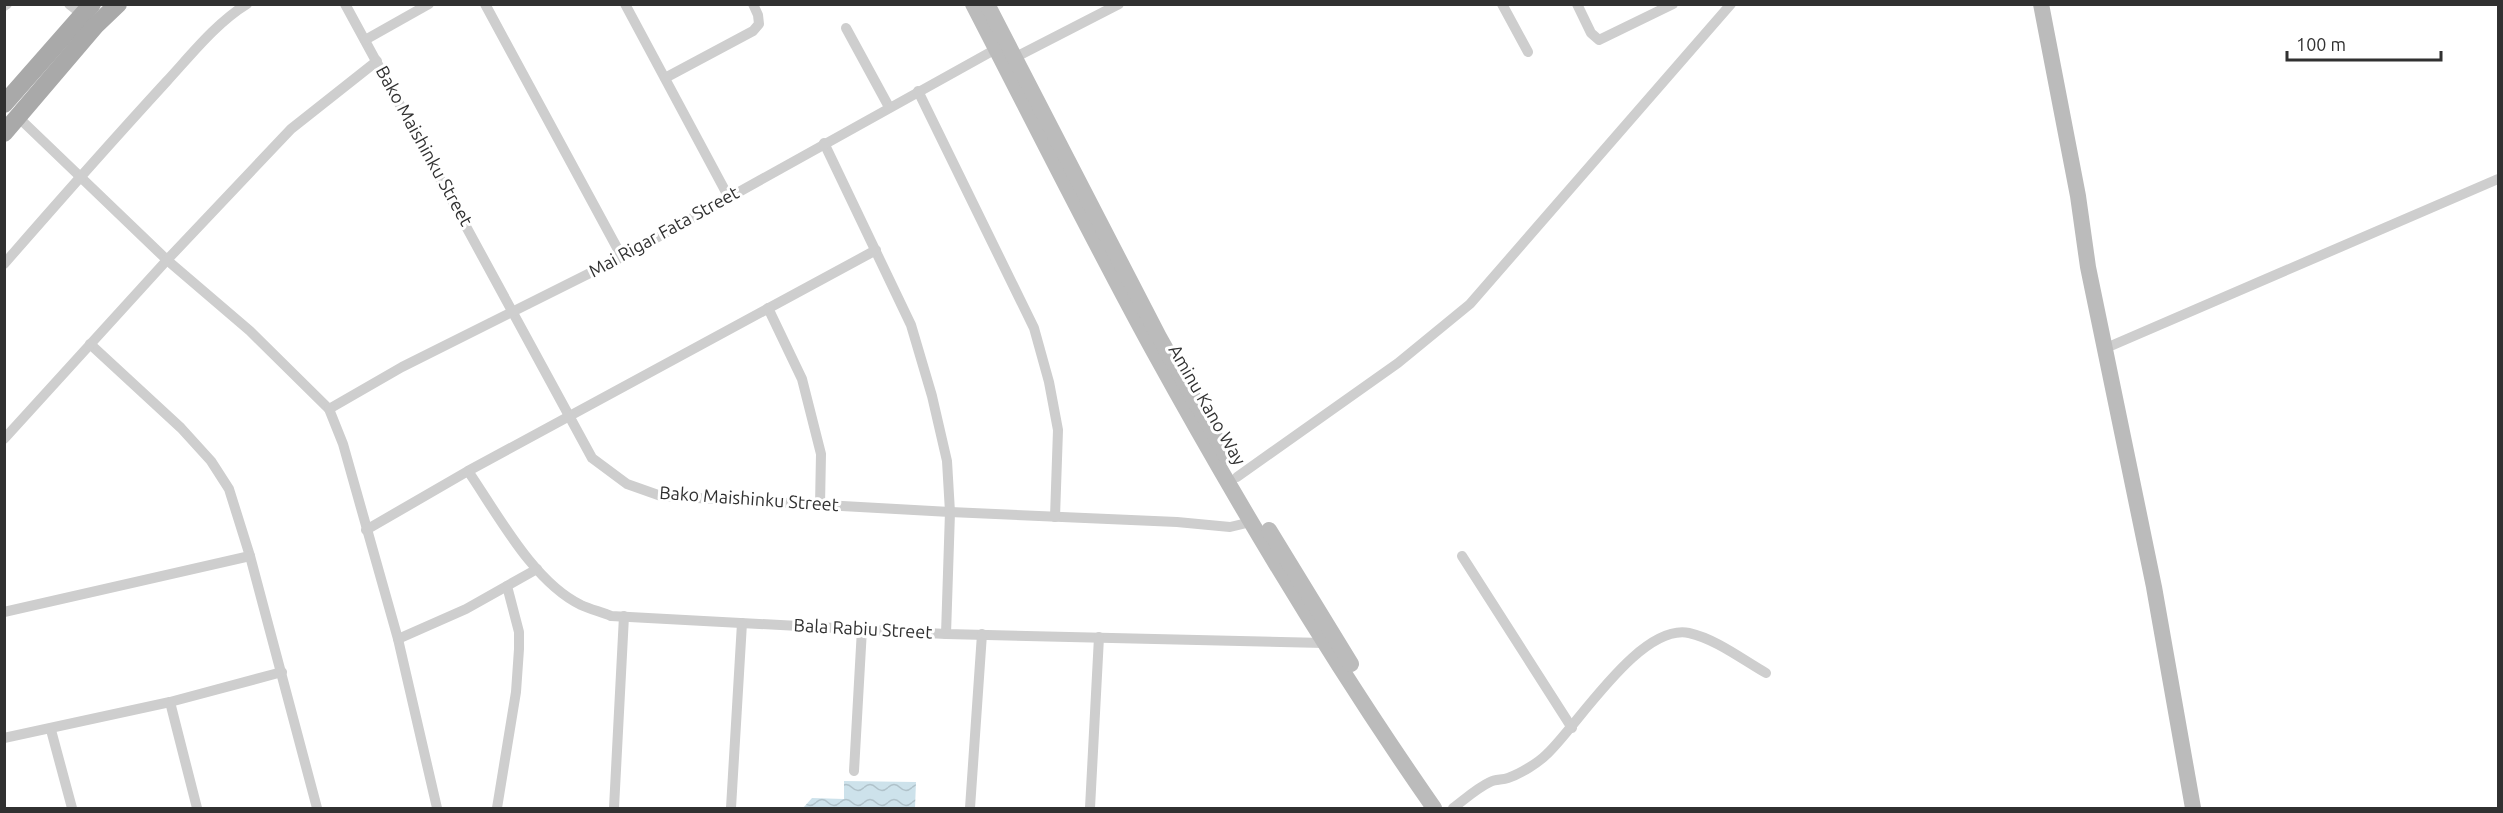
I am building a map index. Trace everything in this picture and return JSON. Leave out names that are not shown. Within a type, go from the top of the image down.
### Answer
[{"type":"main road","points":[[4,133],[96,25],[118,4]]},
{"type":"main road","name":"Aminu Kano Way","points":[[973,4],[996,49],[1022,87],[1125,298],[1219,454],[1251,522],[1324,643],[1434,808]]},
{"type":"main road","name":"Aminu Kano Way","points":[[987,4],[1014,58],[1022,87]]},
{"type":"main road","points":[[2041,4],[2078,196],[2088,267],[2154,587],[2193,808]]},
{"type":"main road","points":[[4,104],[82,8]]},
{"type":"main road","name":"Aminu Kano Way","points":[[1219,454],[1237,477],[1332,634],[1445,808]]},
{"type":"street","points":[[4,264],[185,62],[235,12],[247,4]]},
{"type":"street","name":"Bako Maishinku Street","points":[[345,4],[592,458],[627,484],[661,496],[1177,522],[1230,527],[1251,522]]},
{"type":"street","points":[[365,40],[429,4]]},
{"type":"street","points":[[485,4],[622,257]]},
{"type":"street","points":[[625,4],[728,196]]},
{"type":"street","points":[[665,78],[753,31],[759,24],[753,4]]},
{"type":"street","points":[[1014,58],[1119,4]]},
{"type":"street","points":[[1502,4],[1528,52]]},
{"type":"street","points":[[1577,4],[1591,33],[1599,40],[1671,5]]},
{"type":"street","points":[[1237,477],[1398,363],[1470,304],[1731,4]]},
{"type":"street","points":[[846,28],[889,107]]},
{"type":"street","name":"Mai Rigar Fata Street","points":[[329,409],[402,368],[622,257],[824,142],[996,49]]},
{"type":"street","points":[[4,439],[167,260],[291,129],[377,61]]},
{"type":"street","points":[[918,91],[1034,328],[1050,382],[1058,430],[1055,517]]},
{"type":"street","points":[[18,117],[167,260],[250,331],[329,409],[343,444],[398,639],[437,808]]},
{"type":"street","points":[[824,142],[911,325],[932,396],[947,462],[950,512],[946,634]]},
{"type":"street","points":[[2106,348],[2499,179]]},
{"type":"street","points":[[366,530],[468,471],[876,250]]},
{"type":"street","points":[[768,308],[802,379],[821,454],[820,505]]},
{"type":"street","points":[[90,344],[182,428],[211,461],[229,489],[250,556],[317,808]]},
{"type":"street","name":"Bala Rabiu Street","points":[[468,471],[530,562],[579,604],[611,616],[946,634],[1324,643]]},
{"type":"street","points":[[4,612],[250,556]]},
{"type":"street","points":[[1462,556],[1572,728]]},
{"type":"street","points":[[398,639],[466,609],[537,569]]},
{"type":"street","points":[[497,808],[516,692],[519,650],[516,618],[507,586]]},
{"type":"street","points":[[614,808],[624,616]]},
{"type":"street","points":[[731,808],[742,623]]},
{"type":"street","points":[[854,771],[862,629]]},
{"type":"street","points":[[1453,808],[1490,782],[1510,777],[1545,756],[1572,728],[1599,691],[1626,664],[1666,635],[1687,633],[1707,640],[1766,673]]},
{"type":"street","points":[[970,808],[982,634]]},
{"type":"street","points":[[1090,808],[1099,638]]},
{"type":"street","points":[[4,738],[51,730],[170,702],[282,672]]},
{"type":"street","points":[[170,702],[197,808]]},
{"type":"street","points":[[51,730],[72,808]]},
{"type":"water","points":[[844,781],[916,782],[915,808],[803,808],[812,798],[844,799]]}]
